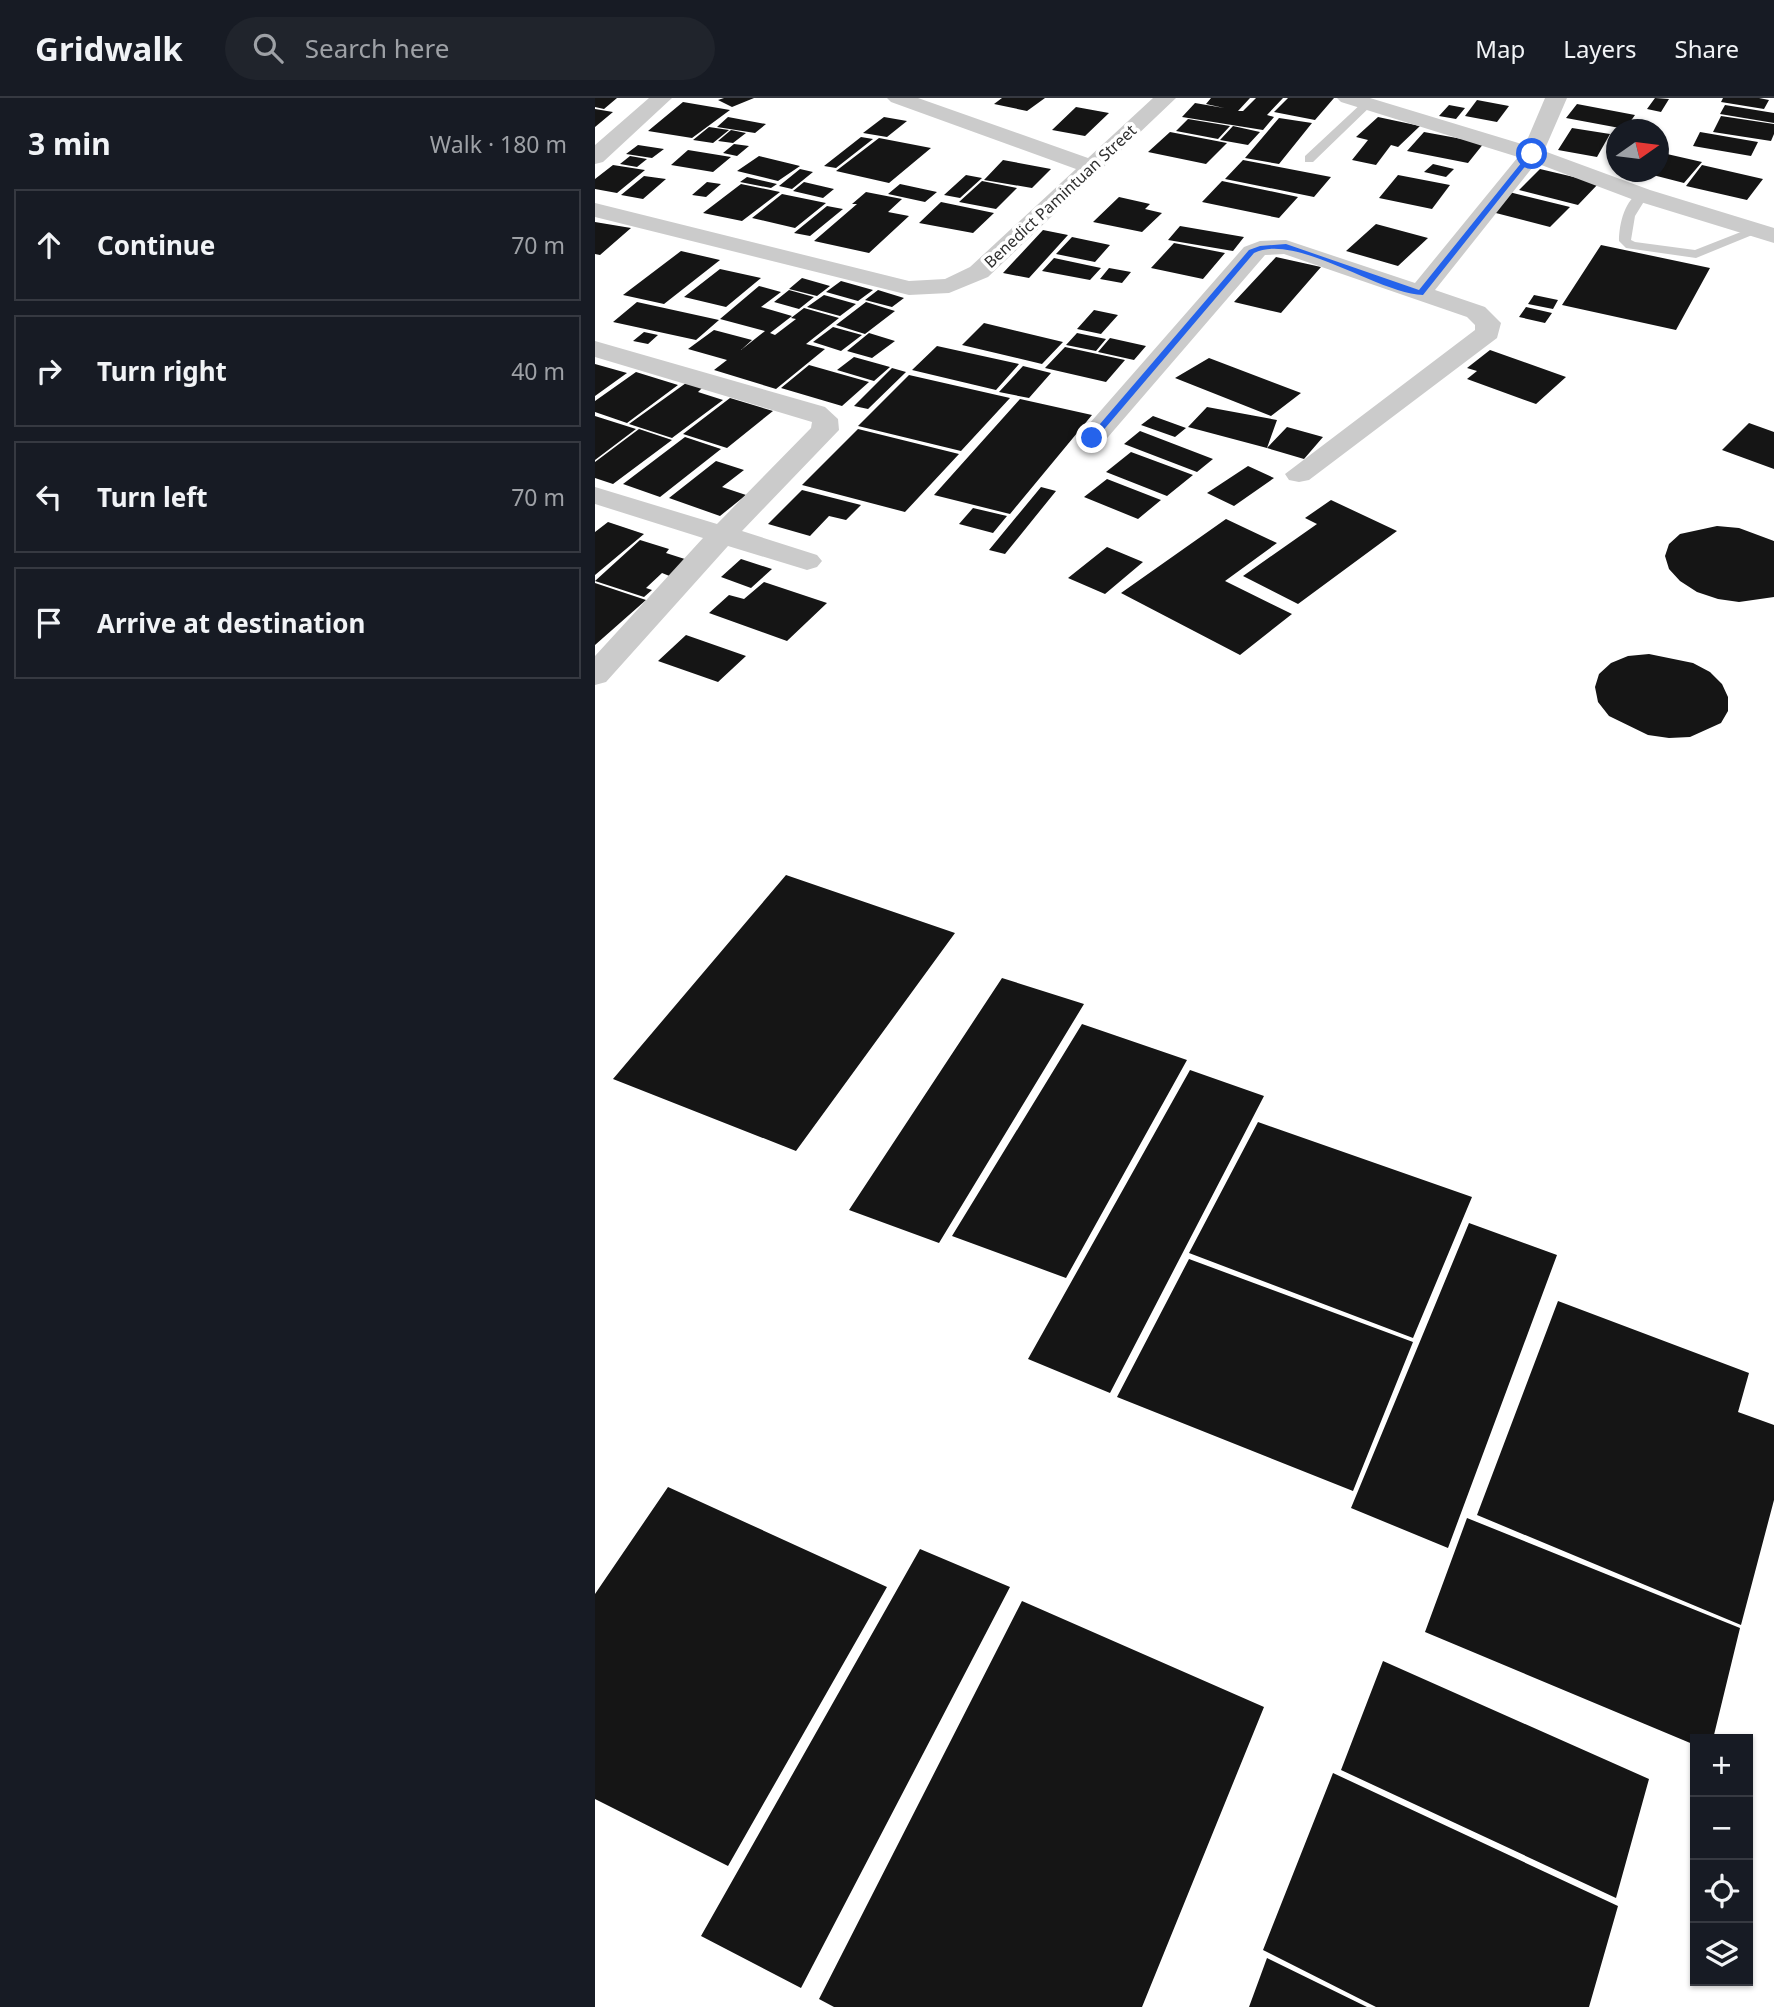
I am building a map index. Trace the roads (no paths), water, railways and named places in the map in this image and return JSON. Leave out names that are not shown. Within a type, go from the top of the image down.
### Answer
[{"type":"street","points":[[595,157],[661,98]]},
{"type":"street","name":"Benedict Pamintuan Street","points":[[595,210],[909,288],[949,286],[978,272],[1165,98]]},
{"type":"street","points":[[1420,293],[1532,154],[1556,98]]},
{"type":"street","points":[[907,99],[1092,167]]},
{"type":"street","points":[[1358,101],[1532,154],[1642,195],[1765,234]]},
{"type":"street","points":[[1092,438],[1252,252],[1260,248],[1286,247],[1476,312],[1488,323],[1488,333],[1299,474]]},
{"type":"street","points":[[595,349],[816,413],[825,419],[825,430],[721,536],[595,675]]},
{"type":"street","points":[[595,495],[807,561]]},
{"type":"lane","points":[[1309,159],[1358,101]]},
{"type":"lane","points":[[1642,195],[1634,203],[1625,229],[1625,241],[1631,245],[1696,254],[1765,234]]}]
